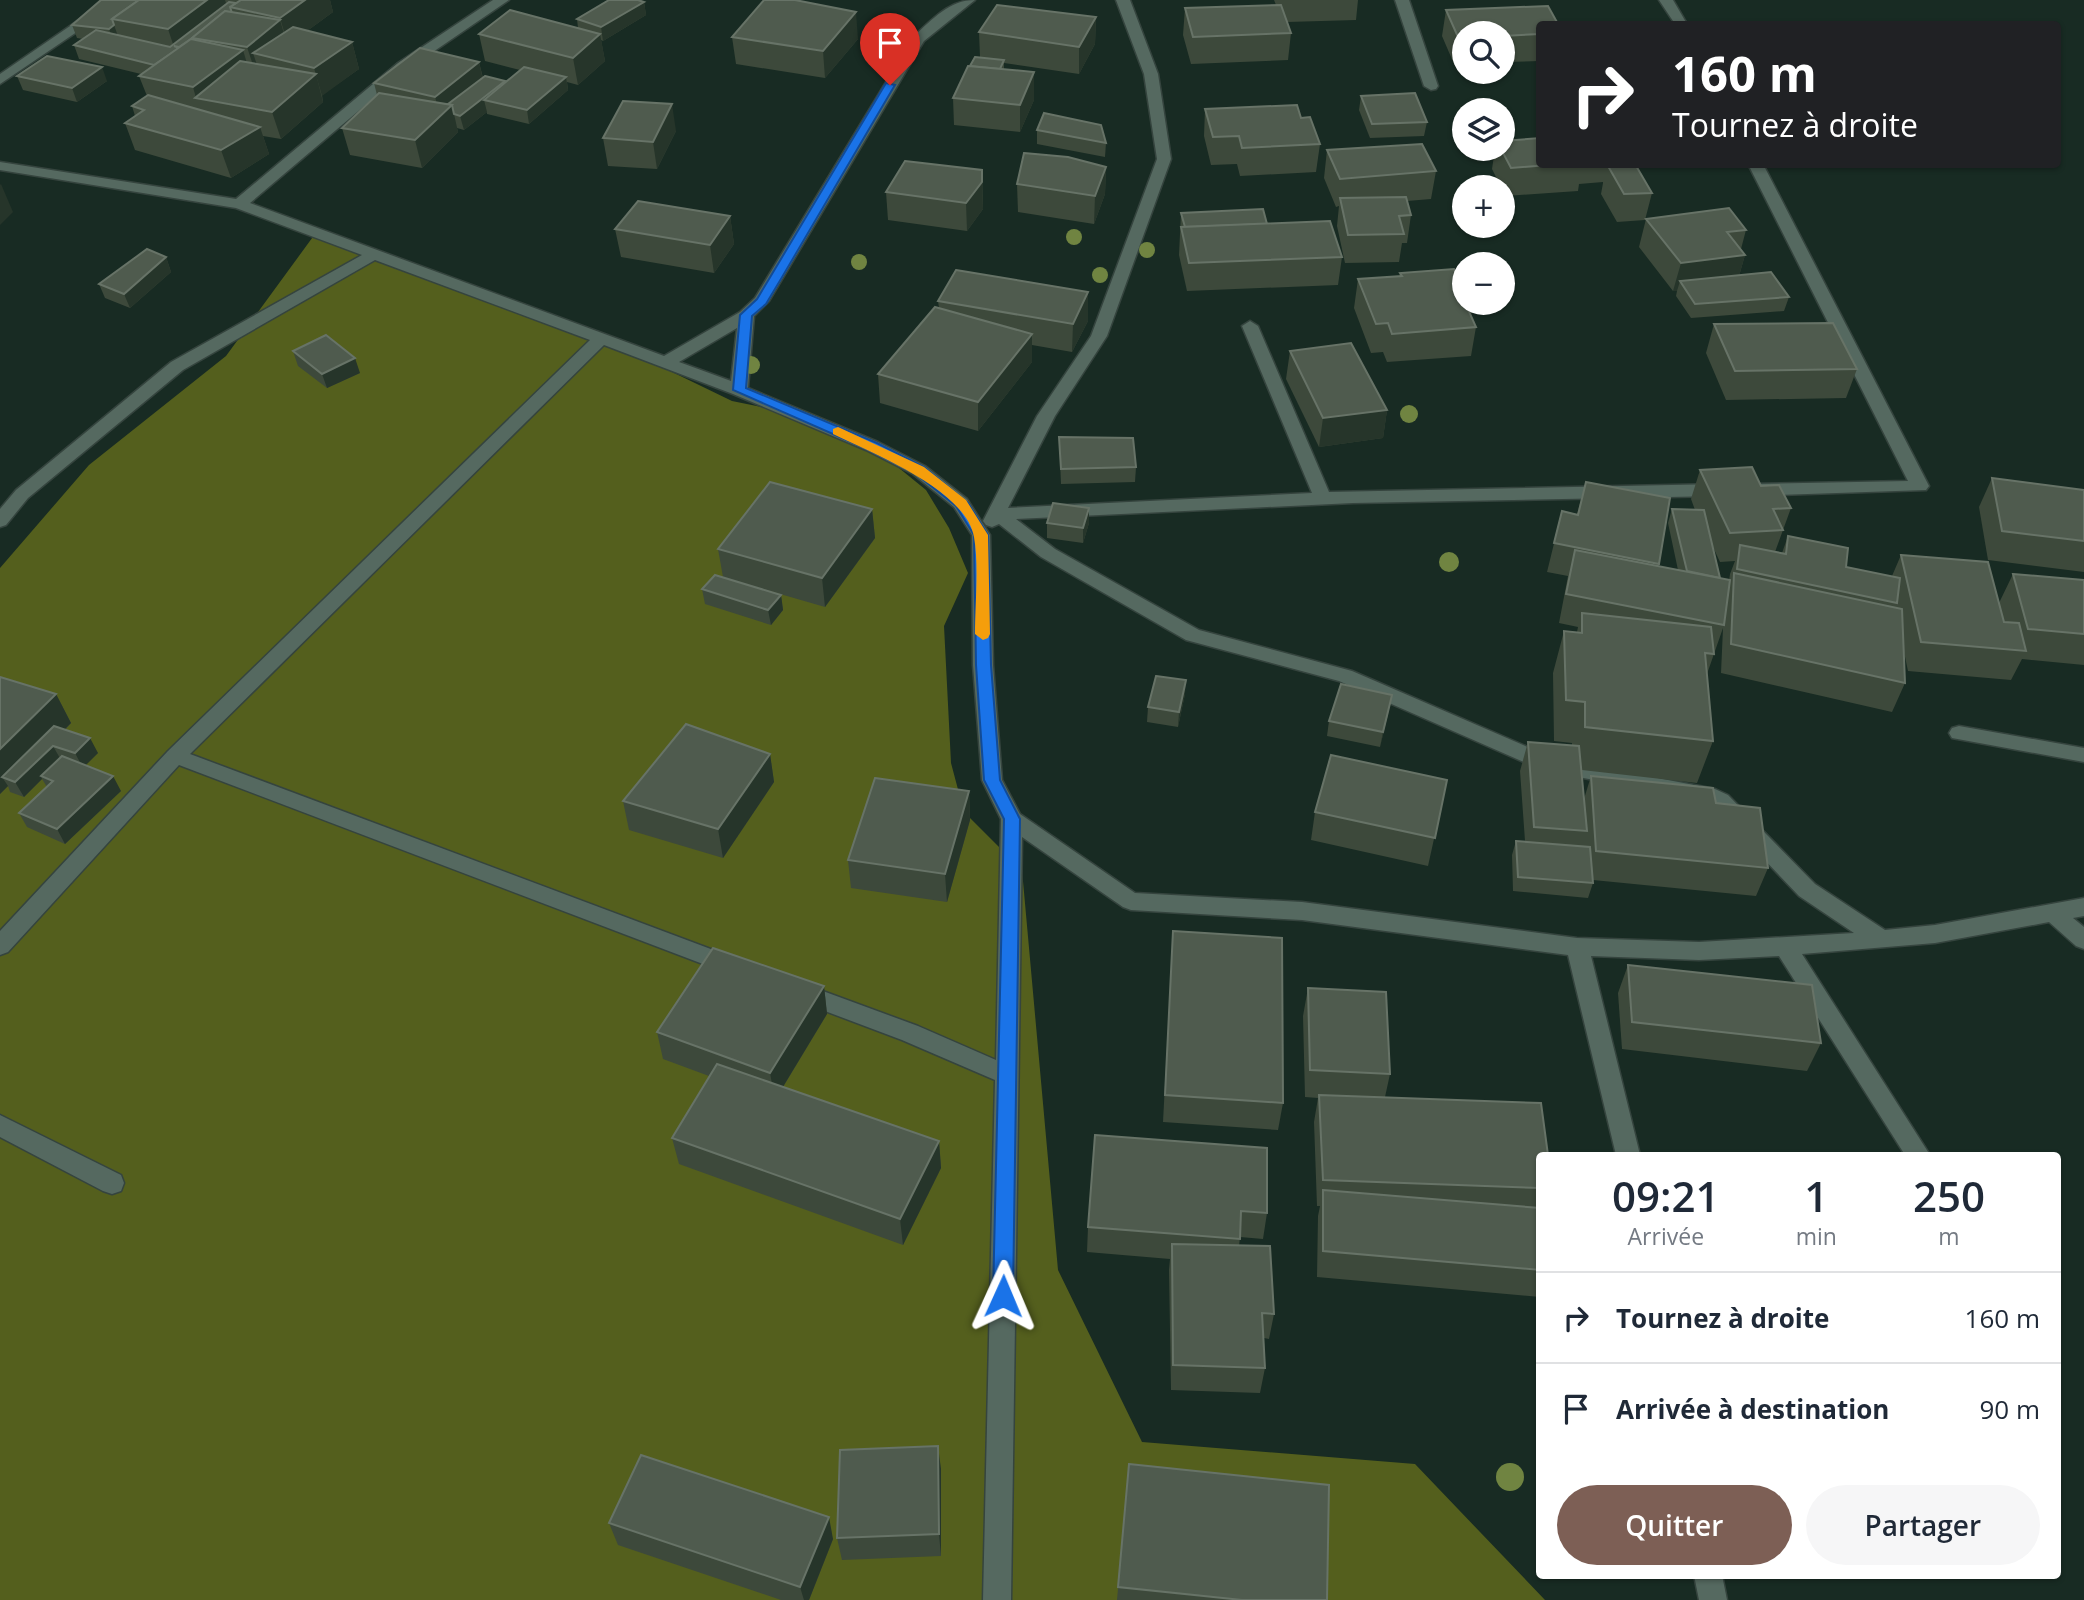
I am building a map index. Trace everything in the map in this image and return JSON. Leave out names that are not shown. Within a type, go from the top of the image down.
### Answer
[{"type":"street","points":[[0,80],[117,0]]},
{"type":"street","points":[[239,204],[403,66],[502,0]]},
{"type":"street","points":[[667,362],[746,315],[761,301],[919,39],[944,16],[968,0]]},
{"type":"street","points":[[981,535],[998,513],[1046,416],[1099,336],[1164,159],[1151,74],[1123,0]]},
{"type":"street","points":[[1402,0],[1431,86]]},
{"type":"street","points":[[1666,0],[1679,21]]},
{"type":"street","points":[[0,166],[239,204],[739,390],[872,446],[919,470],[961,503],[981,535],[983,665],[992,780],[1012,819],[997,1600]]},
{"type":"street","points":[[998,513],[1323,499],[1920,486],[1757,168]]},
{"type":"street","points":[[0,521],[22,494],[177,366],[373,255]]},
{"type":"street","points":[[739,390],[746,315]]},
{"type":"street","points":[[1250,326],[1323,499]]},
{"type":"street","points":[[0,946],[175,756],[602,338]]},
{"type":"street","points":[[998,513],[1048,552],[1193,635],[1345,676],[1549,765],[1708,794],[1721,801],[1807,890],[1881,939]]},
{"type":"street","points":[[1959,733],[2084,755]]},
{"type":"street","points":[[175,756],[755,974]]},
{"type":"street","points":[[1012,819],[1131,901],[1302,911],[1577,947],[1699,951],[1786,947],[1935,934],[2084,907]]},
{"type":"street","points":[[2053,913],[2084,940]]},
{"type":"street","points":[[1577,947],[1627,1152]]},
{"type":"street","points":[[1786,947],[1916,1152]]},
{"type":"street","points":[[781,984],[910,1032],[1007,1075]]},
{"type":"street","points":[[0,1125],[112,1183]]},
{"type":"street","points":[[1709,1579],[1713,1600]]},
{"type":"green space","points":[[315,234],[602,338],[732,401],[800,415],[872,446],[926,490],[949,528],[968,573],[944,626],[951,763],[964,812],[1022,870],[1058,1270],[1142,1442],[1415,1464],[1545,1600],[0,1600],[0,568],[89,465],[226,356]]},
{"type":"building","points":[[101,0],[139,0],[112,19],[114,25],[109,29],[72,25]]},
{"type":"building","points":[[139,0],[207,0],[168,29],[112,19]]},
{"type":"building","points":[[241,0],[305,0],[280,18],[230,7]]},
{"type":"building","points":[[609,0],[644,2],[601,27],[577,19]]},
{"type":"building","points":[[764,0],[795,0],[856,12],[823,51],[732,37]]},
{"type":"building","points":[[229,2],[236,3],[230,7],[232,13],[225,11],[192,38],[193,40],[179,47],[174,46],[179,48],[154,65],[74,45],[96,30],[170,47]]},
{"type":"building","points":[[997,5],[1096,17],[1079,47],[979,32]]},
{"type":"building","points":[[1281,5],[1291,33],[1193,37],[1185,8]]},
{"type":"building","points":[[1548,6],[1556,21],[1536,21],[1536,34],[1515,35],[1515,21],[1452,21],[1452,24],[1446,10]]},
{"type":"building","points":[[510,10],[600,34],[573,58],[479,34]]},
{"type":"building","points":[[225,11],[280,20],[247,47],[192,38]]},
{"type":"building","points":[[293,27],[352,42],[314,68],[253,53]]},
{"type":"building","points":[[191,39],[243,50],[193,87],[139,76]]},
{"type":"building","points":[[420,48],[479,62],[435,97],[374,83]]},
{"type":"building","points":[[47,56],[102,67],[72,88],[17,76]]},
{"type":"building","points":[[975,57],[1004,60],[1000,69],[970,66]]},
{"type":"building","points":[[240,61],[316,74],[272,112],[195,98]]},
{"type":"building","points":[[968,66],[1034,72],[1020,105],[953,98]]},
{"type":"building","points":[[524,67],[566,77],[527,110],[484,100]]},
{"type":"building","points":[[485,76],[505,81],[460,116],[454,114],[452,105],[448,104]]},
{"type":"building","points":[[379,93],[452,105],[415,140],[342,128]]},
{"type":"building","points":[[1415,93],[1427,122],[1372,124],[1361,96]]},
{"type":"building","points":[[148,95],[260,127],[221,150],[125,123],[144,110],[132,106]]},
{"type":"building","points":[[623,101],[672,104],[653,142],[603,138]]},
{"type":"building","points":[[1297,105],[1301,118],[1310,117],[1320,144],[1242,148],[1239,136],[1213,137],[1205,109]]},
{"type":"building","points":[[1044,113],[1101,125],[1106,143],[1037,130]]},
{"type":"building","points":[[1536,138],[1536,166],[1511,168],[1507,161],[1515,161],[1515,140]]},
{"type":"building","points":[[1422,144],[1436,171],[1340,179],[1327,150]]},
{"type":"building","points":[[1024,153],[1068,157],[1106,167],[1095,196],[1017,184]]},
{"type":"building","points":[[905,161],[982,170],[982,182],[966,203],[886,192]]},
{"type":"building","points":[[1609,168],[1637,168],[1652,193],[1624,194]]},
{"type":"building","points":[[1406,197],[1411,215],[1399,216],[1404,234],[1348,235],[1340,198]]},
{"type":"building","points":[[638,201],[730,216],[710,245],[615,229]]},
{"type":"building","points":[[1729,208],[1746,230],[1727,232],[1745,255],[1681,263],[1646,219]]},
{"type":"building","points":[[1263,209],[1267,224],[1185,227],[1181,213]]},
{"type":"building","points":[[1330,221],[1342,257],[1189,263],[1181,227]]},
{"type":"building","points":[[147,249],[166,257],[124,294],[99,284]]},
{"type":"building","points":[[1452,269],[1452,315],[1471,315],[1476,327],[1392,334],[1388,323],[1376,324],[1358,279],[1402,276],[1400,273]]},
{"type":"building","points":[[956,270],[1088,292],[1073,324],[938,301]]},
{"type":"building","points":[[1771,272],[1789,297],[1695,304],[1680,281]]},
{"type":"building","points":[[935,307],[1032,334],[978,402],[878,374]]},
{"type":"building","points":[[1833,323],[1857,369],[1735,371],[1714,324]]},
{"type":"building","points":[[326,335],[355,358],[322,374],[293,351]]},
{"type":"building","points":[[1351,343],[1387,410],[1323,418],[1290,351]]},
{"type":"building","points":[[1059,437],[1133,438],[1136,467],[1061,469]]},
{"type":"building","points":[[1752,467],[1761,486],[1779,485],[1791,508],[1773,509],[1783,530],[1730,533],[1700,470]]},
{"type":"building","points":[[1992,478],[2084,490],[2084,541],[2002,531]]},
{"type":"building","points":[[770,482],[872,509],[822,578],[718,549]]},
{"type":"building","points":[[1586,482],[1670,498],[1659,564],[1554,543],[1562,511],[1578,515]]},
{"type":"building","points":[[1053,503],[1089,508],[1083,528],[1047,523]]},
{"type":"building","points":[[1672,509],[1704,510],[1720,578],[1687,571]]},
{"type":"building","points":[[1788,536],[1848,548],[1846,567],[1900,578],[1897,603],[1737,569],[1740,545],[1786,554]]},
{"type":"building","points":[[1575,550],[1730,580],[1724,625],[1566,594]]},
{"type":"building","points":[[1901,555],[1988,562],[2004,622],[2019,623],[2026,651],[1921,642]]},
{"type":"building","points":[[1734,573],[1902,609],[1905,683],[1731,644]]},
{"type":"building","points":[[2013,574],[2084,580],[2084,634],[2028,629]]},
{"type":"building","points":[[715,575],[781,595],[768,610],[702,589]]},
{"type":"building","points":[[1582,613],[1711,627],[1714,654],[1705,653],[1713,741],[1585,727],[1585,702],[1566,700],[1564,631],[1582,633]]},
{"type":"building","points":[[1156,676],[1186,680],[1179,712],[1148,707]]},
{"type":"building","points":[[0,677],[56,694],[0,749]]},
{"type":"building","points":[[1341,684],[1392,695],[1383,732],[1329,721]]},
{"type":"building","points":[[686,724],[770,754],[718,829],[623,801]]},
{"type":"building","points":[[54,726],[90,738],[75,753],[53,746],[15,782],[2,777]]},
{"type":"building","points":[[1528,742],[1579,746],[1587,831],[1534,827]]},
{"type":"building","points":[[1331,755],[1447,780],[1435,838],[1315,812]]},
{"type":"building","points":[[62,756],[113,776],[57,829],[19,813],[53,781],[41,776]]},
{"type":"building","points":[[1591,776],[1713,788],[1716,803],[1760,808],[1768,868],[1596,851]]},
{"type":"building","points":[[875,778],[969,791],[945,874],[848,860]]},
{"type":"building","points":[[1516,841],[1590,847],[1593,883],[1518,877]]},
{"type":"building","points":[[1173,931],[1282,938],[1283,1103],[1165,1095]]},
{"type":"building","points":[[713,948],[824,986],[770,1073],[657,1032]]},
{"type":"building","points":[[1628,965],[1812,985],[1821,1043],[1632,1022]]},
{"type":"building","points":[[1308,988],[1386,992],[1390,1074],[1310,1070]]},
{"type":"building","points":[[717,1064],[939,1141],[900,1219],[672,1138]]},
{"type":"building","points":[[1319,1095],[1541,1103],[1548,1152],[1536,1152],[1536,1188],[1323,1180]]},
{"type":"building","points":[[1095,1135],[1267,1148],[1267,1213],[1241,1211],[1240,1239],[1088,1227]]},
{"type":"building","points":[[1323,1190],[1536,1208],[1536,1270],[1323,1251]]},
{"type":"building","points":[[1172,1244],[1270,1246],[1274,1314],[1262,1313],[1265,1368],[1173,1365]]},
{"type":"building","points":[[938,1446],[939,1534],[837,1538],[840,1450]]},
{"type":"building","points":[[641,1455],[829,1517],[800,1587],[609,1523]]},
{"type":"building","points":[[1129,1464],[1329,1485],[1327,1600],[1242,1600],[1118,1587]]},
{"type":"slow traffic","points":[[838,432],[919,470],[961,503],[981,535],[983,634]]},
{"type":"route","points":[[890,85],[775,279],[761,301],[746,315],[739,390],[872,446],[919,470],[961,503],[981,535],[983,665],[992,780],[1012,819],[1003,1296]]}]
